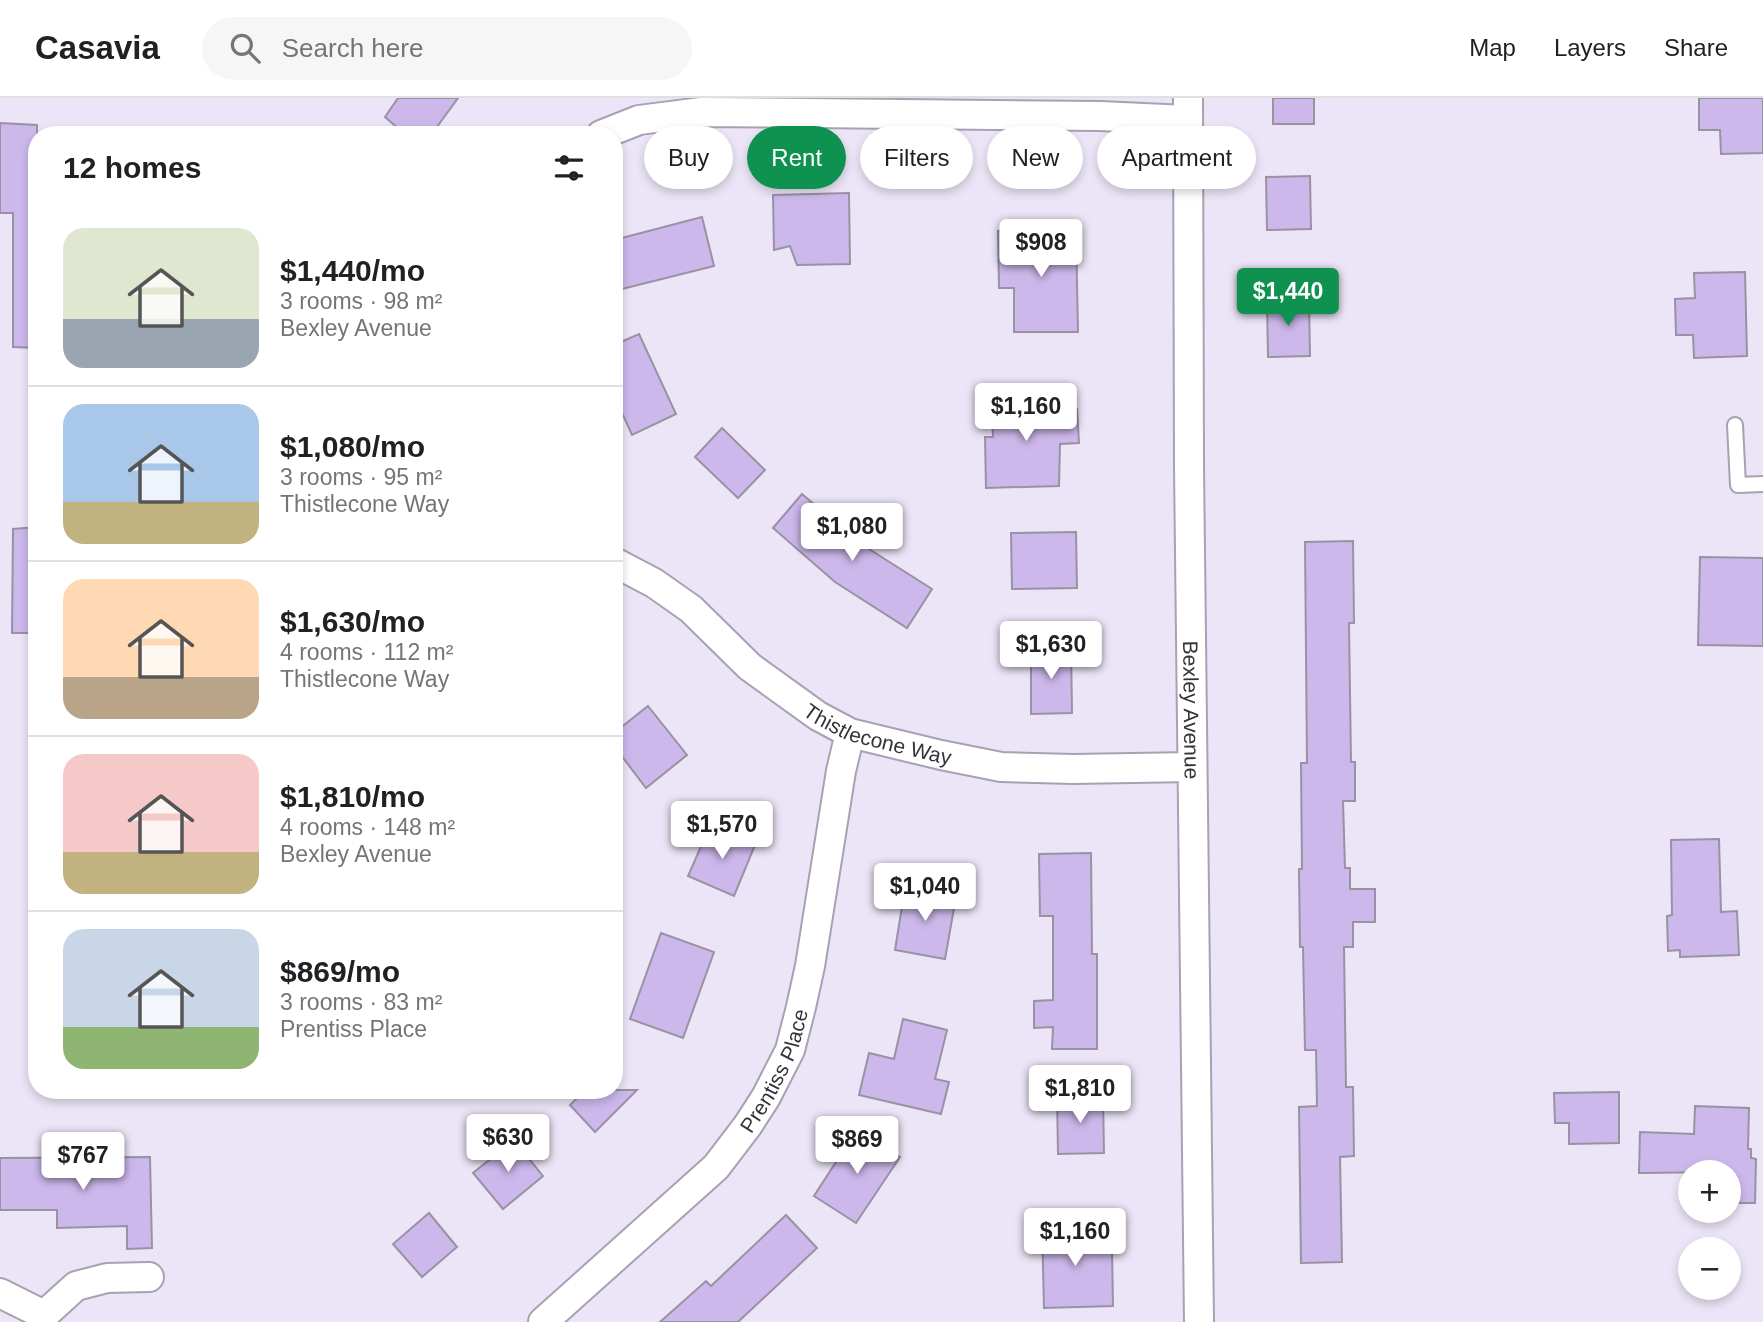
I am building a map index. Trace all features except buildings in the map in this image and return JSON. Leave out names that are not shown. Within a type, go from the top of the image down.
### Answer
[{"type":"street","points":[[623,126],[639,120],[702,112],[1059,116],[1187,109]]},
{"type":"street","name":"Bexley Avenue","points":[[1187,109],[1199,1322]]},
{"type":"street","name":"Thistlecone Way","points":[[623,567],[682,602],[750,667],[818,716],[850,733],[1001,767],[1192,767]]},
{"type":"street","name":"Prentiss Place","points":[[543,1322],[716,1167],[766,1097],[790,1050],[802,1007],[841,771],[850,733]]},
{"type":"street","points":[[0,1293],[42,1318],[76,1286],[107,1278],[149,1277]]},
{"type":"lane","points":[[1735,425],[1738,485],[1763,484]]}]
